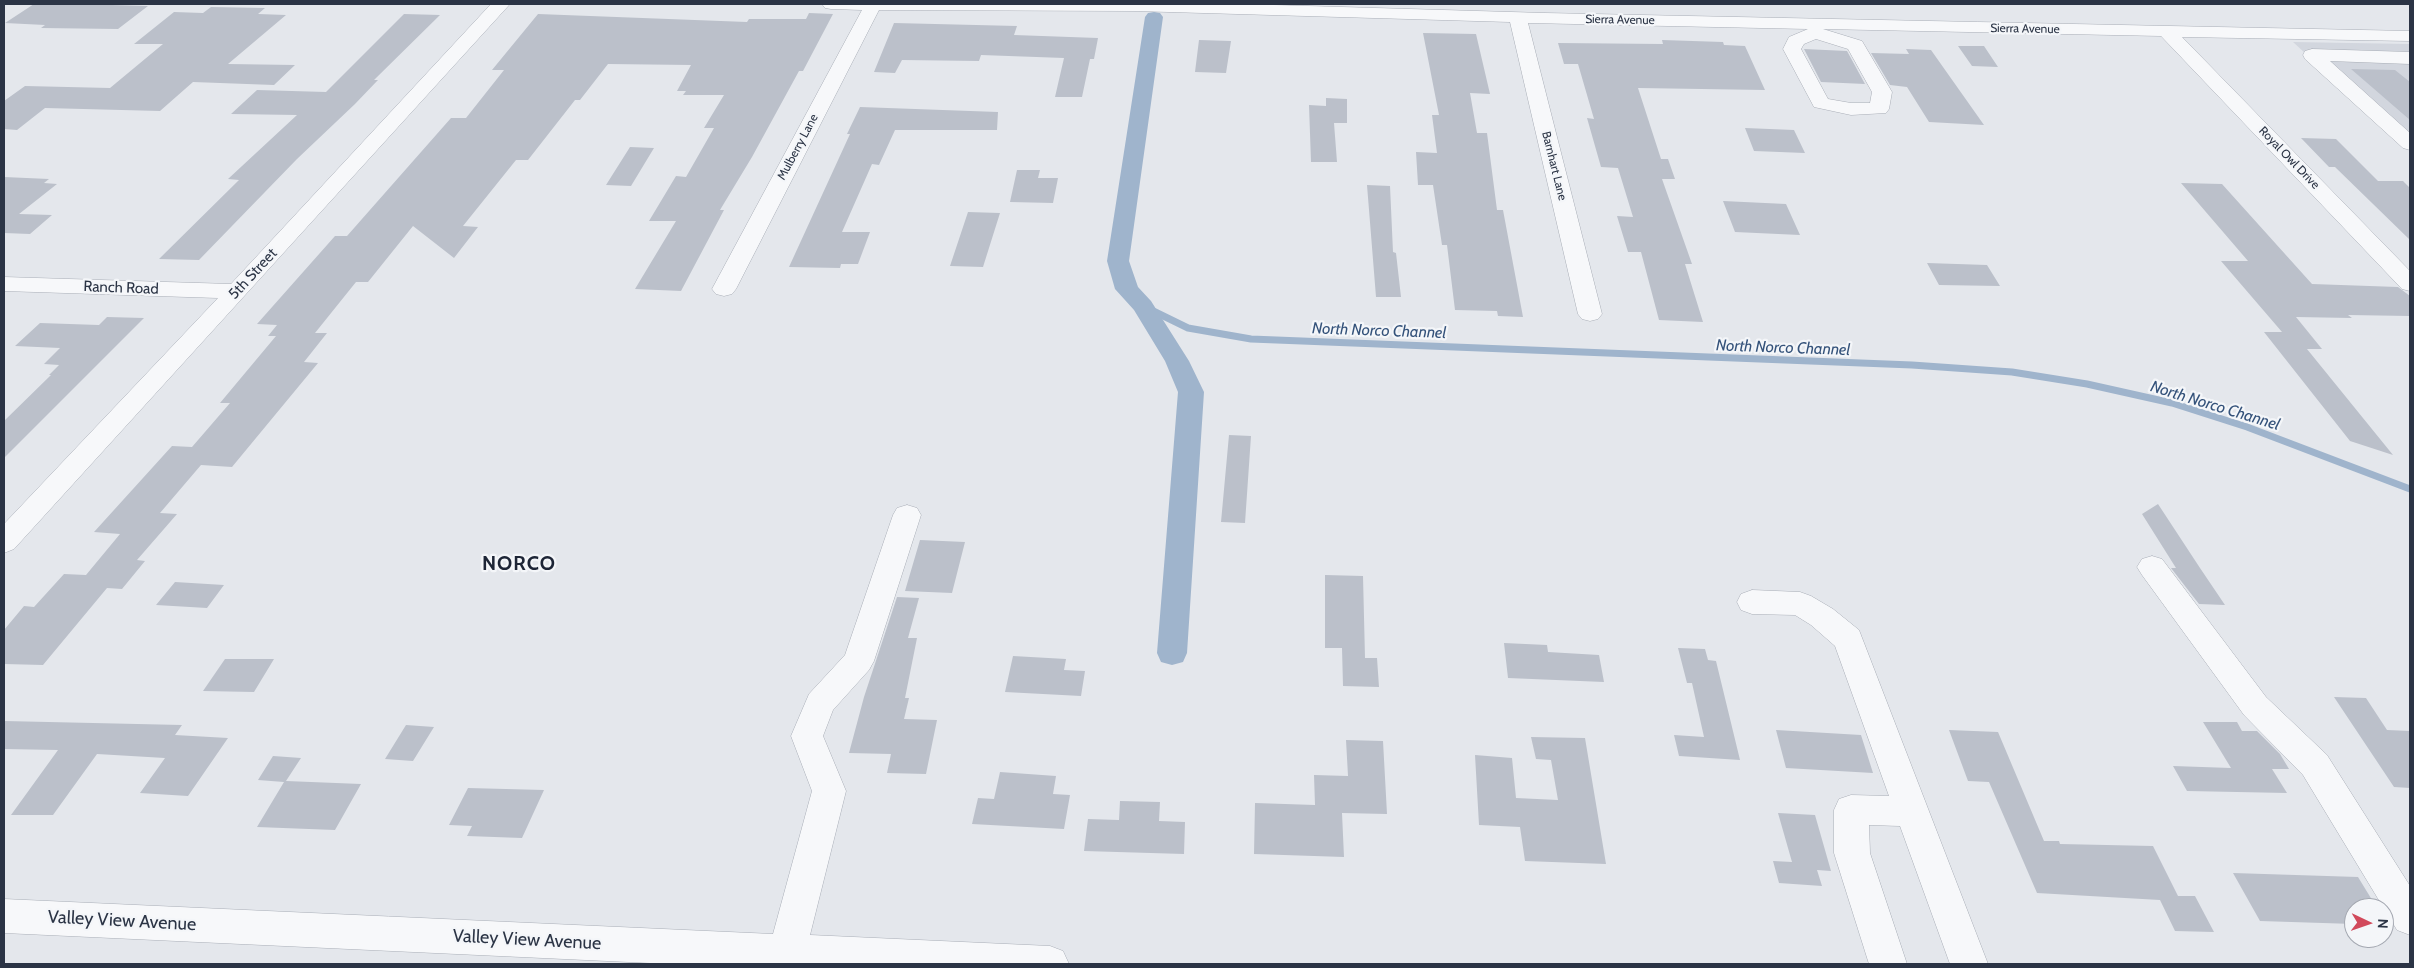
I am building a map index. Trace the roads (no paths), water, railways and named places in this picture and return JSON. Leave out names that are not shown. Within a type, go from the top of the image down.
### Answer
[{"type":"street","name":"5th Street","points":[[4,542],[237,292],[501,4]]},
{"type":"street","name":"Sierra Avenue","points":[[831,4],[1181,7],[1812,29],[2410,36]]},
{"type":"street","name":"Mulberry Lane","points":[[724,289],[872,5]]},
{"type":"street","name":"Barnhart Lane","points":[[1518,18],[1590,314]]},
{"type":"street","points":[[1812,29],[1855,45],[1882,92],[1879,109],[1851,109],[1821,103],[1792,49],[1796,41],[1812,29]]},
{"type":"street","name":"Royal Owl Drive","points":[[2167,32],[2410,284]]},
{"type":"street","points":[[2386,36],[2410,57]]},
{"type":"street","points":[[2406,136],[2312,55],[2410,57]]},
{"type":"street","name":"Ranch Road","points":[[4,284],[237,292]]},
{"type":"street","points":[[787,952],[829,791],[808,736],[820,703],[858,661],[907,515]]},
{"type":"street","points":[[2152,567],[2256,706],[2315,764],[2410,918]]},
{"type":"street","points":[[1752,602],[1800,604],[1822,617],[1848,639],[1969,964]]},
{"type":"street","points":[[1888,964],[1852,852],[1851,810],[1913,811]]},
{"type":"street","name":"Valley View Avenue","points":[[4,916],[1050,964]]},
{"type":"waterway","points":[[1154,17],[1118,261],[1127,289],[1143,306],[1177,361],[1191,392],[1172,653]]},
{"type":"waterway","name":"North Norco Channel","points":[[1143,306],[1188,328],[1251,339],[1912,365],[2012,372],[2087,384],[2172,403],[2247,427],[2410,489]]},
{"type":"district","name":"NORCO","points":[[519,564]]}]
